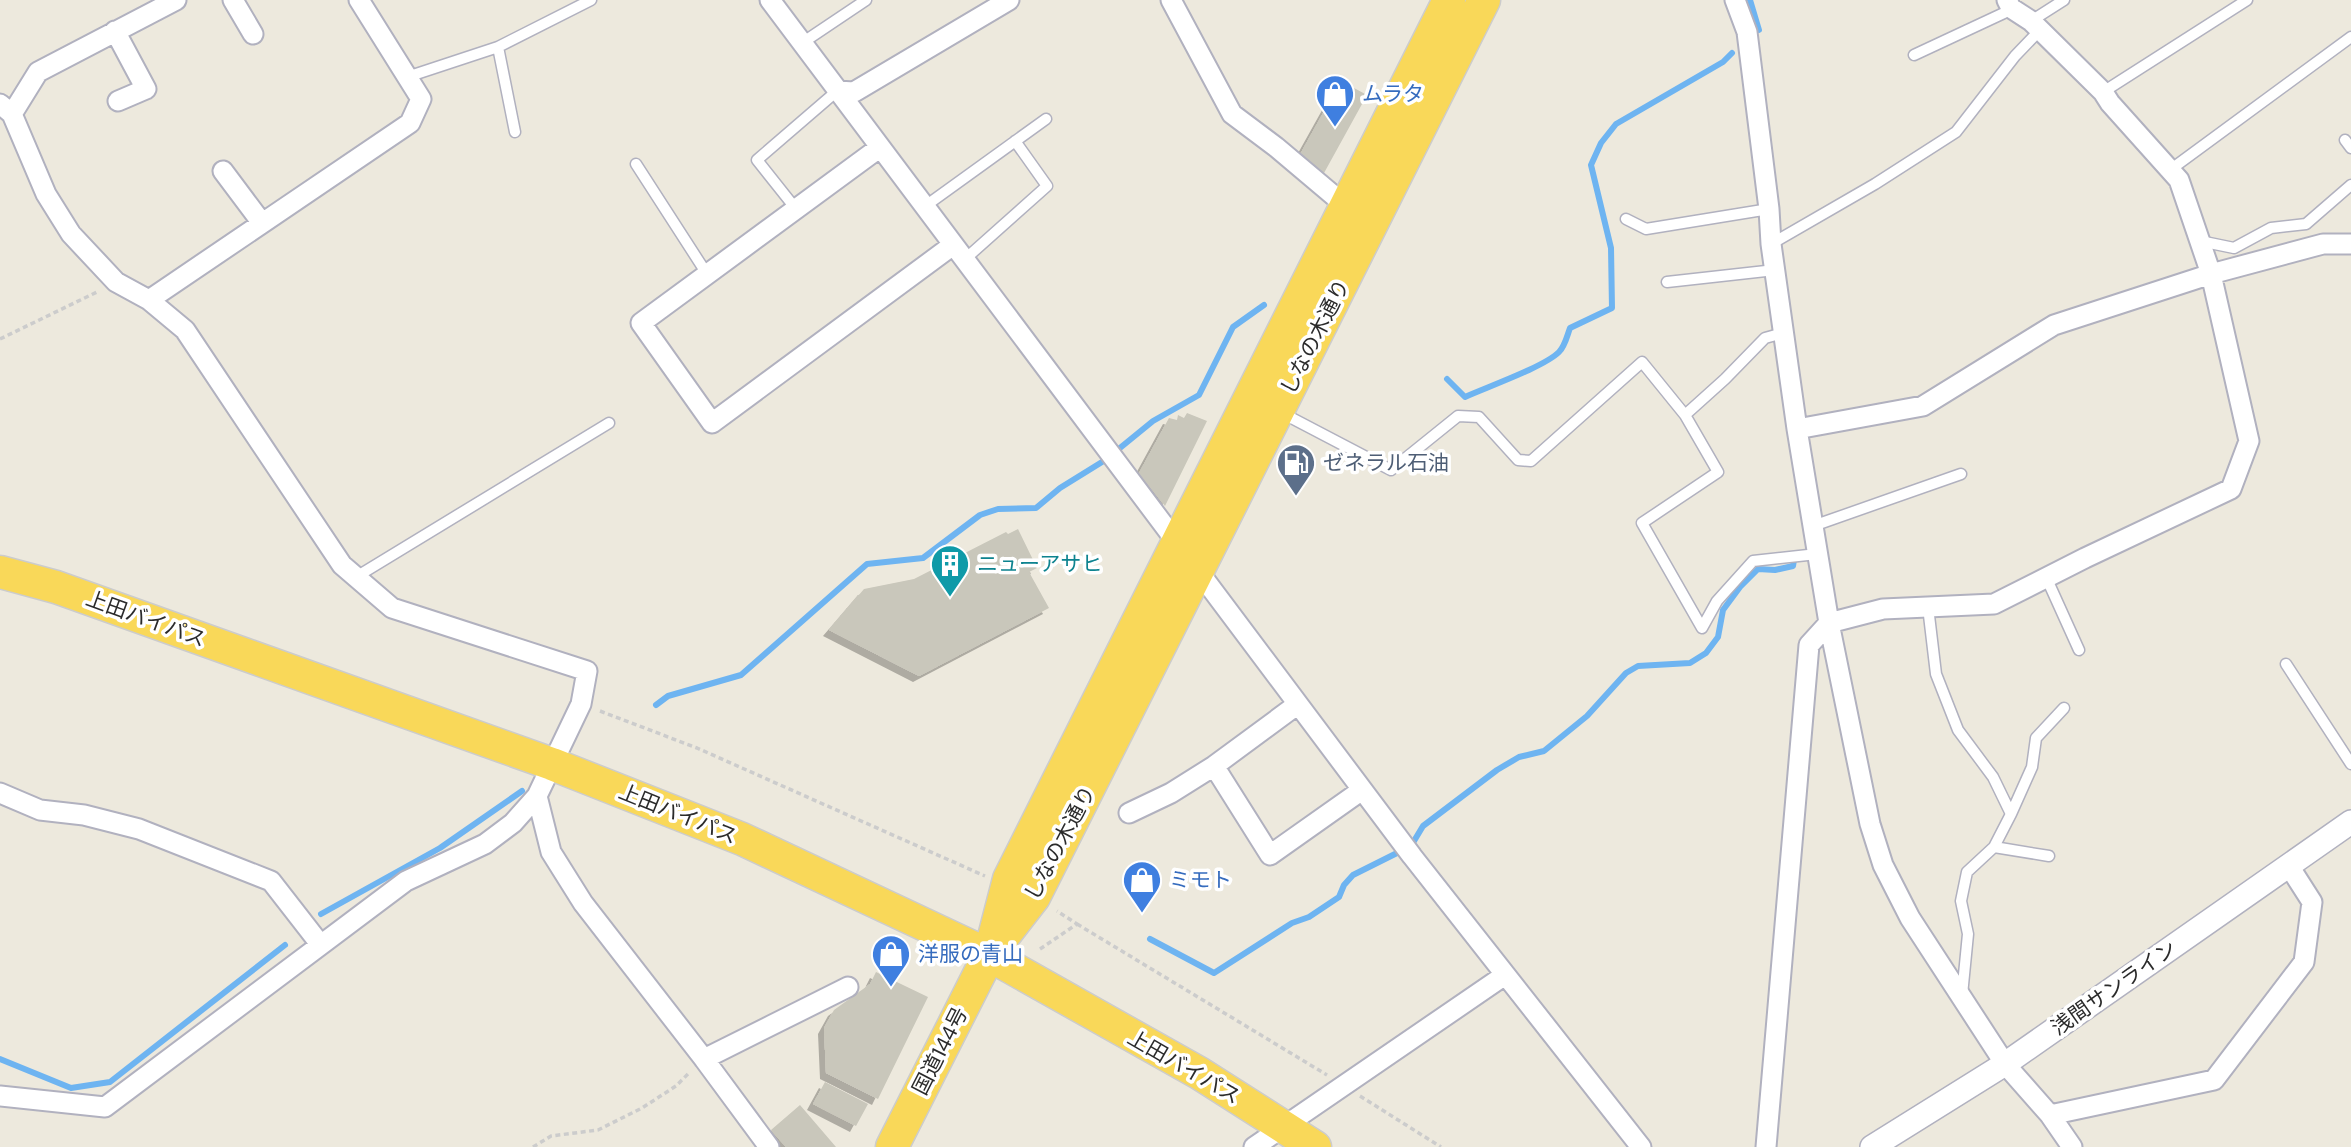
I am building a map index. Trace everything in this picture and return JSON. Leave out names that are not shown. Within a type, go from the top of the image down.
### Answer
[{"type":"highway","name":"しなの木通り","points":[[989,956],[1009,879],[1449,0]]},
{"type":"highway","name":"しなの木通り","points":[[989,956],[1034,897],[1484,0]]},
{"type":"highway","name":"上田バイパス","points":[[0,572],[56,587],[552,764],[742,839],[989,956],[1199,1073],[1315,1147]]},
{"type":"highway","name":"国道144号","points":[[892,1147],[989,956]]},
{"type":"street","points":[[0,1096],[105,1107],[406,881],[485,844],[513,823],[537,796],[582,704],[587,671],[392,608],[342,565],[186,330],[149,300],[116,282],[71,234],[46,194],[6,109],[38,72],[175,0]]},
{"type":"street","points":[[233,0],[253,34]]},
{"type":"street","points":[[149,300],[410,123],[421,99],[360,0]]},
{"type":"street","points":[[770,0],[1362,790],[1641,1147]]},
{"type":"street","points":[[837,91],[853,92],[1009,0]]},
{"type":"street","points":[[1171,0],[1232,114],[1346,206]]},
{"type":"street","points":[[1734,0],[1746,32],[1783,333],[1817,554],[1870,824],[1883,865],[1910,918],[2005,1064],[2050,1115],[2072,1147]]},
{"type":"street","points":[[1766,1147],[1809,645],[1829,623],[1883,609],[1994,604],[2231,489],[2249,441],[2211,274],[2179,180],[2109,103],[2103,92],[2009,4]]},
{"type":"street","points":[[115,31],[146,89],[118,101]]},
{"type":"street","points":[[879,148],[641,323],[712,423],[958,252]]},
{"type":"street","points":[[223,172],[262,223]]},
{"type":"street","points":[[1797,429],[1923,406],[2054,326],[2211,274],[2323,244],[2351,244]]},
{"type":"street","points":[[1129,813],[1171,793],[1214,766],[1298,704]]},
{"type":"street","points":[[1214,766],[1270,855],[1362,790]]},
{"type":"street","points":[[0,793],[40,810],[84,815],[139,829],[271,881],[320,944]]},
{"type":"street","points":[[537,796],[551,852],[583,903],[769,1147]]},
{"type":"street","name":"浅間サンライン","points":[[1872,1147],[2005,1064],[2351,822]]},
{"type":"street","points":[[2050,1115],[2214,1080],[2304,962],[2312,902],[2289,866]]},
{"type":"street","points":[[1254,1147],[1505,975]]},
{"type":"street","points":[[704,1059],[848,987]]},
{"type":"lane","points":[[407,77],[498,47],[591,0]]},
{"type":"lane","points":[[802,43],[866,0]]},
{"type":"lane","points":[[1771,244],[1875,184],[1956,132],[2035,26],[2064,0]]},
{"type":"lane","points":[[2103,92],[2248,0]]},
{"type":"lane","points":[[1914,55],[2004,13],[2009,4]]},
{"type":"lane","points":[[2170,170],[2351,37]]},
{"type":"lane","points":[[498,47],[515,132]]},
{"type":"lane","points":[[796,209],[757,160],[837,91]]},
{"type":"lane","points":[[924,207],[1046,119]]},
{"type":"lane","points":[[958,252],[1047,186],[1015,141]]},
{"type":"lane","points":[[636,164],[707,274]]},
{"type":"lane","points":[[2200,241],[2234,248],[2271,228],[2306,224],[2351,186]]},
{"type":"lane","points":[[1626,219],[1646,229],[1769,209]]},
{"type":"lane","points":[[1667,282],[1775,270]]},
{"type":"lane","points":[[1685,415],[1765,338],[1783,333]]},
{"type":"lane","points":[[1278,411],[1391,470],[1458,415],[1479,417],[1518,460],[1531,461],[1642,362],[1685,415],[1718,472],[1642,523],[1702,628],[1717,601],[1753,561],[1817,554]]},
{"type":"lane","points":[[356,577],[609,423]]},
{"type":"lane","points":[[1813,526],[1961,474]]},
{"type":"lane","points":[[2046,577],[2079,650]]},
{"type":"lane","points":[[1928,607],[1936,674],[1958,730],[1993,777],[2011,814]]},
{"type":"lane","points":[[2286,664],[2351,764]]},
{"type":"lane","points":[[1961,997],[1968,934],[1961,901],[1967,872],[1994,846],[2032,767],[2036,738],[2064,708]]},
{"type":"lane","points":[[1994,846],[2049,856]]},
{"type":"path","points":[[0,340],[116,282]]},
{"type":"path","points":[[582,704],[697,748],[990,878]]},
{"type":"path","points":[[1049,906],[1441,1147]]},
{"type":"path","points":[[1040,949],[1077,924]]},
{"type":"path","points":[[533,1147],[551,1136],[597,1130],[642,1108],[676,1086],[704,1059]]},
{"type":"building","points":[[1341,81],[1367,95],[1324,173],[1298,158]]},
{"type":"building","points":[[1187,413],[1207,421],[1165,506],[1139,473],[1169,418],[1177,420],[1178,415],[1184,418]]},
{"type":"building","name":"ニューアサヒ","points":[[1018,529],[1037,568],[1029,572],[1049,608],[919,676],[829,630],[864,589],[914,579],[1006,532],[1008,534]]},
{"type":"building","points":[[876,972],[928,997],[878,1099],[826,1073],[824,1028],[834,1010],[870,984]]},
{"type":"building","points":[[825,1082],[868,1104],[856,1126],[813,1104]]},
{"type":"building","points":[[800,1105],[836,1147],[786,1147],[771,1130]]},
{"type":"waterway","points":[[1750,0],[1759,30]]},
{"type":"waterway","points":[[1447,379],[1465,397],[1515,376],[1559,352],[1570,328],[1612,308],[1611,248],[1591,165],[1601,143],[1616,124],[1723,62],[1732,53]]},
{"type":"waterway","points":[[1115,452],[1153,421],[1199,395],[1233,327],[1264,305]]},
{"type":"waterway","points":[[656,705],[668,696],[741,675],[867,564],[923,558],[980,515],[998,509],[1036,508],[1060,488],[1102,462]]},
{"type":"waterway","points":[[1414,841],[1423,826],[1497,770],[1519,757],[1544,751],[1587,716],[1626,673],[1638,666],[1690,663],[1706,653],[1718,637],[1723,610],[1740,587],[1758,569],[1775,570],[1793,566],[1794,560]]},
{"type":"waterway","points":[[321,914],[440,848],[522,791]]},
{"type":"waterway","points":[[1150,939],[1214,973],[1292,923],[1309,917],[1339,897],[1344,885],[1353,875],[1397,853]]},
{"type":"waterway","points":[[0,1059],[71,1088],[110,1082],[285,945]]},
{"type":"place","name":"ムラタ","points":[[1335,128]]},
{"type":"place","name":"ゼネラル石油","points":[[1296,497]]},
{"type":"place","name":"ニューアサヒ","points":[[950,598]]},
{"type":"place","name":"ミモト","points":[[1142,914]]},
{"type":"place","name":"洋服の青山","points":[[891,988]]}]
